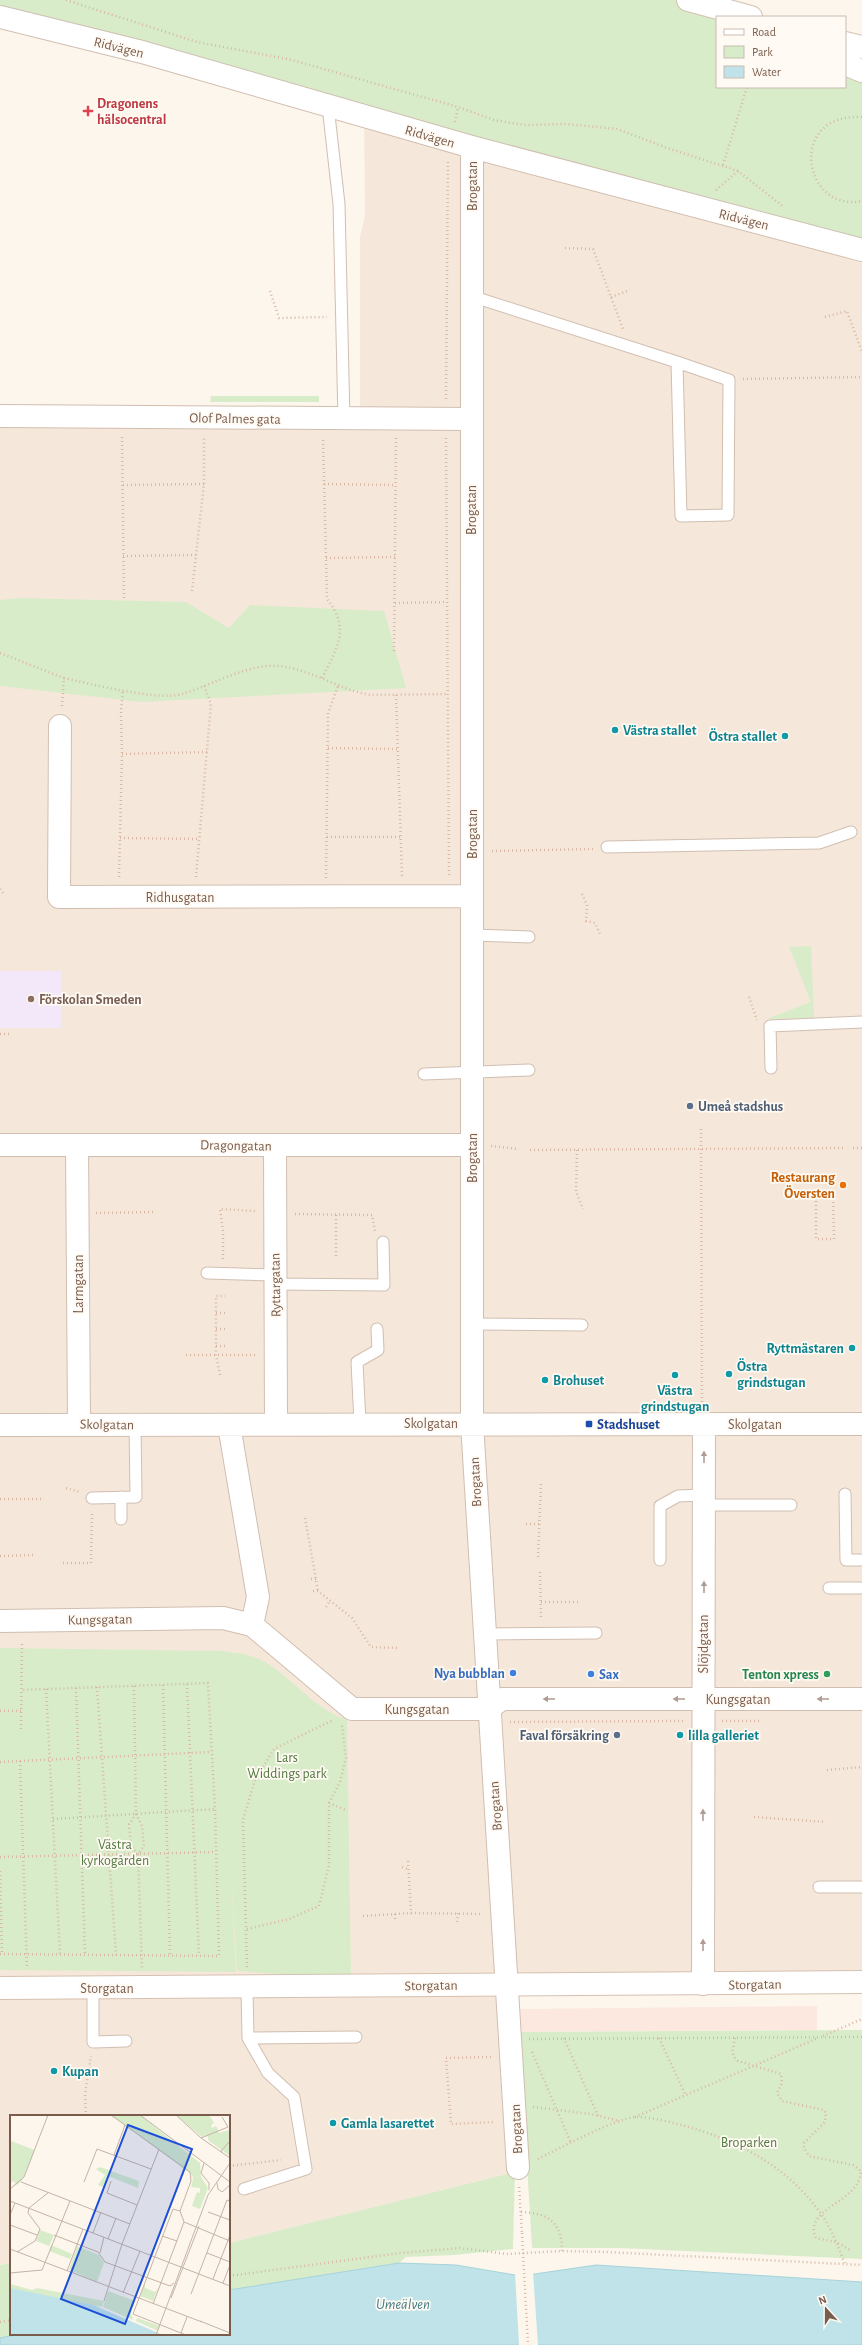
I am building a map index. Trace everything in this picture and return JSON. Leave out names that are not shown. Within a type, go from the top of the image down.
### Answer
[{"type":"street","points":[[676,0],[718,16]]},
{"type":"street","points":[[688,0],[747,16]]},
{"type":"street","name":"Ridvägen","points":[[0,17],[142,52],[451,142],[862,250]]},
{"type":"street","points":[[846,43],[862,47]]},
{"type":"street","points":[[846,64],[862,71]]},
{"type":"street","name":"Brogatan","points":[[472,147],[472,1423],[488,1709],[512,2056],[518,2168]]},
{"type":"street","name":"Olof Palmes gata","points":[[0,416],[471,419]]},
{"type":"street","name":"Ridhusgatan","points":[[60,726],[59,897],[472,896]]},
{"type":"street","name":"Larmgatan","points":[[77,1144],[79,1423]]},
{"type":"street","name":"Dragongatan","points":[[0,1145],[472,1145]]},
{"type":"street","name":"Ryttargatan","points":[[275,1146],[276,1424]]},
{"type":"street","name":"Skolgatan","points":[[0,1424],[862,1424]]},
{"type":"street","name":"Slöjdgatan","points":[[703,1984],[704,1424]]},
{"type":"street","points":[[229,1425],[258,1597],[252,1625]]},
{"type":"street","name":"Kungsgatan","points":[[0,1621],[223,1618],[252,1625],[344,1710],[488,1709],[502,1699],[862,1699]]},
{"type":"street","name":"Storgatan","points":[[0,1988],[93,1988],[247,1980],[703,1984],[862,1982]]},
{"type":"lane","points":[[328,106],[339,204],[344,419]]},
{"type":"lane","points":[[471,296],[677,362],[729,380],[728,515],[681,516],[677,362]]},
{"type":"lane","points":[[607,847],[819,843],[851,832]]},
{"type":"lane","points":[[472,935],[529,937]]},
{"type":"lane","points":[[771,1068],[770,1026],[862,1022]]},
{"type":"lane","points":[[424,1074],[472,1070],[529,1070]]},
{"type":"lane","points":[[207,1274],[275,1280],[384,1285],[384,1242]]},
{"type":"lane","points":[[473,1324],[582,1325]]},
{"type":"lane","points":[[360,1424],[357,1362],[378,1350],[377,1329]]},
{"type":"lane","points":[[92,1498],[136,1497],[135,1424]]},
{"type":"lane","points":[[845,1494],[846,1560],[862,1560]]},
{"type":"lane","points":[[660,1560],[660,1506],[678,1496],[704,1500],[792,1505]]},
{"type":"lane","points":[[121,1497],[122,1519]]},
{"type":"lane","points":[[828,1588],[862,1588]]},
{"type":"lane","points":[[484,1634],[596,1633]]},
{"type":"lane","points":[[819,1887],[862,1886]]},
{"type":"lane","points":[[244,2189],[306,2169],[294,2098],[268,2073],[248,2038],[247,1980]]},
{"type":"lane","points":[[93,1988],[93,2042],[126,2041]]},
{"type":"lane","points":[[248,2038],[356,2037]]},
{"type":"path","points":[[66,0],[197,42],[292,60],[458,106],[494,120],[513,124],[580,125],[617,129],[667,148],[738,171],[790,211]]},
{"type":"path","points":[[723,165],[747,88]]},
{"type":"path","points":[[449,896],[446,419],[448,155],[458,106]]},
{"type":"path","points":[[862,117],[845,117],[824,127],[814,141],[810,158],[815,176],[825,191],[833,196],[850,202],[862,201]]},
{"type":"path","points":[[708,192],[721,187],[738,171]]},
{"type":"path","points":[[565,248],[593,249],[630,347]]},
{"type":"path","points":[[611,297],[630,290]]},
{"type":"path","points":[[270,291],[279,318],[342,317]]},
{"type":"path","points":[[825,317],[847,311],[862,352]]},
{"type":"path","points":[[729,380],[862,377]]},
{"type":"path","points":[[122,416],[124,598]]},
{"type":"path","points":[[192,592],[204,484],[205,417]]},
{"type":"path","points":[[322,678],[340,639],[339,619],[327,599],[323,418]]},
{"type":"path","points":[[394,651],[396,419]]},
{"type":"path","points":[[123,485],[204,484]]},
{"type":"path","points":[[324,484],[395,485]]},
{"type":"path","points":[[123,556],[196,555]]},
{"type":"path","points":[[326,558],[395,557]]},
{"type":"path","points":[[395,603],[447,602]]},
{"type":"path","points":[[0,653],[64,678],[146,694],[180,694],[245,670],[277,665],[306,671],[338,686],[360,693],[396,695],[448,694],[471,696]]},
{"type":"path","points":[[60,726],[64,678]]},
{"type":"path","points":[[194,897],[212,704],[204,686]]},
{"type":"path","points":[[326,897],[328,713],[338,686]]},
{"type":"path","points":[[118,897],[122,754],[121,711],[123,690]]},
{"type":"path","points":[[396,695],[403,897]]},
{"type":"path","points":[[328,748],[398,749]]},
{"type":"path","points":[[122,754],[207,752]]},
{"type":"path","points":[[326,837],[401,837]]},
{"type":"path","points":[[120,838],[199,839]]},
{"type":"path","points":[[472,852],[585,850],[607,847]]},
{"type":"path","points":[[0,889],[3,893]]},
{"type":"path","points":[[582,894],[587,905],[586,921],[595,923],[601,936]]},
{"type":"path","points":[[749,997],[758,1020]]},
{"type":"path","points":[[0,1034],[9,1034]]},
{"type":"path","points":[[701,1128],[702,1400],[704,1424]]},
{"type":"path","points":[[495,1146],[519,1149]]},
{"type":"path","points":[[530,1150],[844,1148]]},
{"type":"path","points":[[853,1148],[862,1148]]},
{"type":"path","points":[[577,1150],[576,1192],[583,1209]]},
{"type":"path","points":[[816,1191],[834,1191],[834,1239],[816,1239],[816,1191]]},
{"type":"path","points":[[78,1213],[155,1212]]},
{"type":"path","points":[[336,1215],[336,1257]]},
{"type":"path","points":[[220,1375],[216,1355],[216,1296],[225,1296]]},
{"type":"path","points":[[216,1313],[225,1313]]},
{"type":"path","points":[[216,1329],[225,1329]]},
{"type":"path","points":[[216,1346],[225,1346]]},
{"type":"path","points":[[186,1355],[276,1354]]},
{"type":"path","points":[[538,1557],[541,1484]]},
{"type":"path","points":[[63,1563],[91,1563],[92,1496],[66,1488]]},
{"type":"path","points":[[0,1499],[40,1499]]},
{"type":"path","points":[[305,1518],[318,1591]]},
{"type":"path","points":[[526,1524],[539,1524]]},
{"type":"path","points":[[0,1556],[35,1555]]},
{"type":"path","points":[[540,1572],[541,1634]]},
{"type":"path","points":[[311,1579],[316,1579]]},
{"type":"path","points":[[313,1591],[318,1591],[352,1618],[371,1647],[396,1648]]},
{"type":"path","points":[[326,1607],[330,1601]]},
{"type":"path","points":[[541,1602],[578,1602]]},
{"type":"path","points":[[21,1729],[21,1641],[29,1641]]},
{"type":"path","points":[[0,1870],[1,1954],[218,1956],[215,1809],[208,1682],[21,1690]]},
{"type":"path","points":[[187,1684],[199,1956]]},
{"type":"path","points":[[163,1685],[170,1956]]},
{"type":"path","points":[[134,1686],[136,1814],[142,1826],[144,1846],[138,1854]]},
{"type":"path","points":[[97,1687],[116,1955]]},
{"type":"path","points":[[76,1688],[85,1955]]},
{"type":"path","points":[[46,1689],[60,1955]]},
{"type":"path","points":[[247,1929],[289,1919],[319,1906],[329,1865],[329,1803],[340,1782],[346,1758],[344,1710],[274,1749],[255,1780],[243,1820],[247,1929],[247,1980]]},
{"type":"path","points":[[0,1711],[21,1712]]},
{"type":"path","points":[[0,1762],[211,1752]]},
{"type":"path","points":[[20,1761],[27,1970]]},
{"type":"path","points":[[827,1770],[862,1767]]},
{"type":"path","points":[[329,1803],[346,1810]]},
{"type":"path","points":[[53,1819],[215,1809]]},
{"type":"path","points":[[136,1814],[130,1824],[131,1846],[138,1854],[142,1971]]},
{"type":"path","points":[[754,1817],[826,1822]]},
{"type":"path","points":[[0,1857],[216,1852]]},
{"type":"path","points":[[408,1861],[411,1913]]},
{"type":"path","points":[[402,1867],[408,1869]]},
{"type":"path","points":[[363,1916],[411,1913],[502,1914]]},
{"type":"path","points":[[457,1922],[458,1913]]},
{"type":"path","points":[[395,1914],[396,1922]]},
{"type":"path","points":[[528,2345],[518,2168],[620,2121],[635,2117],[686,2096],[862,2019]]},
{"type":"path","points":[[571,2143],[526,2038],[862,2037]]},
{"type":"path","points":[[564,2038],[598,2116]]},
{"type":"path","points":[[659,2038],[686,2096]]},
{"type":"path","points":[[735,2038],[732,2052],[733,2058],[754,2067],[781,2074],[782,2083],[777,2093],[782,2101],[824,2110],[826,2113],[825,2122],[804,2143],[804,2148],[809,2156],[853,2165],[860,2171],[861,2178],[850,2193],[821,2214],[815,2222],[813,2231],[816,2238],[836,2242],[850,2250]]},
{"type":"path","points":[[86,2115],[85,2094],[93,2042]]},
{"type":"path","points":[[512,2056],[446,2058],[451,2124],[515,2113],[557,2110],[620,2121]]},
{"type":"path","points":[[635,2117],[670,2122],[711,2134],[743,2147],[769,2162],[792,2182],[821,2214],[836,2242],[845,2264]]},
{"type":"path","points":[[230,2166],[304,2158]]},
{"type":"path","points":[[521,2212],[535,2213],[547,2217],[556,2224],[562,2240],[562,2251]]},
{"type":"path","points":[[230,2276],[400,2253],[460,2248],[506,2254],[562,2251],[862,2264]]},
{"type":"path","points":[[0,2322],[10,2320]]},
{"type":"shaded area","points":[[364,116],[862,250],[862,1982],[508,1983],[515,2172],[230,2243],[230,2115],[10,2115],[10,2263],[0,2265],[0,416],[360,419],[360,237],[365,215]]},
{"type":"shaded area","name":"Förskolan Smeden","points":[[0,971],[61,971],[61,1028],[0,1028]]},
{"type":"shaded area","points":[[817,2006],[817,2030],[519,2032],[518,2009]]},
{"type":"green space","points":[[0,0],[676,0],[718,16],[716,16],[716,88],[846,88],[846,64],[862,71],[862,250],[0,17]]},
{"type":"green space","points":[[211,396],[319,396],[319,402],[210,402]]},
{"type":"green space","points":[[18,598],[186,602],[229,628],[250,605],[384,611],[406,688],[141,702],[0,686],[0,600]]},
{"type":"green space","points":[[811,946],[814,1018],[767,1019],[811,1002],[789,947]]},
{"type":"green space","name":"Västra kyrkogården","points":[[0,1648],[221,1651],[245,1654],[268,1664],[324,1709],[347,1720],[351,1979],[237,1971],[231,1869],[236,1972],[0,1970]]},
{"type":"green space","name":"Broparken","points":[[862,2030],[862,2259],[619,2248],[532,2248],[519,2032]]},
{"type":"green space","points":[[515,2172],[513,2249],[454,2255],[406,2257],[399,2263],[230,2290],[230,2243]]},
{"type":"green space","points":[[10,2263],[10,2335],[15,2335],[0,2338],[0,2265]]},
{"type":"water","name":"Umeälven","points":[[399,2263],[456,2265],[521,2276],[596,2265],[862,2282],[862,2345],[0,2345],[0,2338],[15,2335],[230,2335],[230,2290]]},
{"type":"pier","points":[[533,2272],[538,2345],[519,2345],[515,2273]]},
{"type":"place","name":"Dragonens hälsocentral","points":[[88,111]]},
{"type":"place","name":"Västra stallet","points":[[615,730]]},
{"type":"place","name":"Östra stallet","points":[[785,736]]},
{"type":"place","name":"Förskolan Smeden","points":[[31,999]]},
{"type":"place","name":"Umeå stadshus","points":[[690,1106]]},
{"type":"place","name":"Restaurang Översten","points":[[843,1185]]},
{"type":"place","name":"Ryttmästaren","points":[[852,1348]]},
{"type":"place","name":"Östra grindstugan","points":[[729,1374]]},
{"type":"place","name":"Västra grindstugan","points":[[675,1375]]},
{"type":"place","name":"Brohuset","points":[[545,1380]]},
{"type":"place","name":"Stadshuset","points":[[589,1424]]},
{"type":"place","name":"Nya bubblan","points":[[513,1673]]},
{"type":"place","name":"Sax","points":[[591,1674]]},
{"type":"place","name":"Tenton xpress","points":[[827,1674]]},
{"type":"place","name":"Faval försäkring","points":[[617,1735]]},
{"type":"place","name":"lilla galleriet","points":[[680,1735]]},
{"type":"place","name":"Kupan","points":[[54,2071]]},
{"type":"place","name":"Gamla lasarettet","points":[[333,2123]]},
{"type":"park label","name":"Lars Widdings park","points":[[287,1766]]}]
